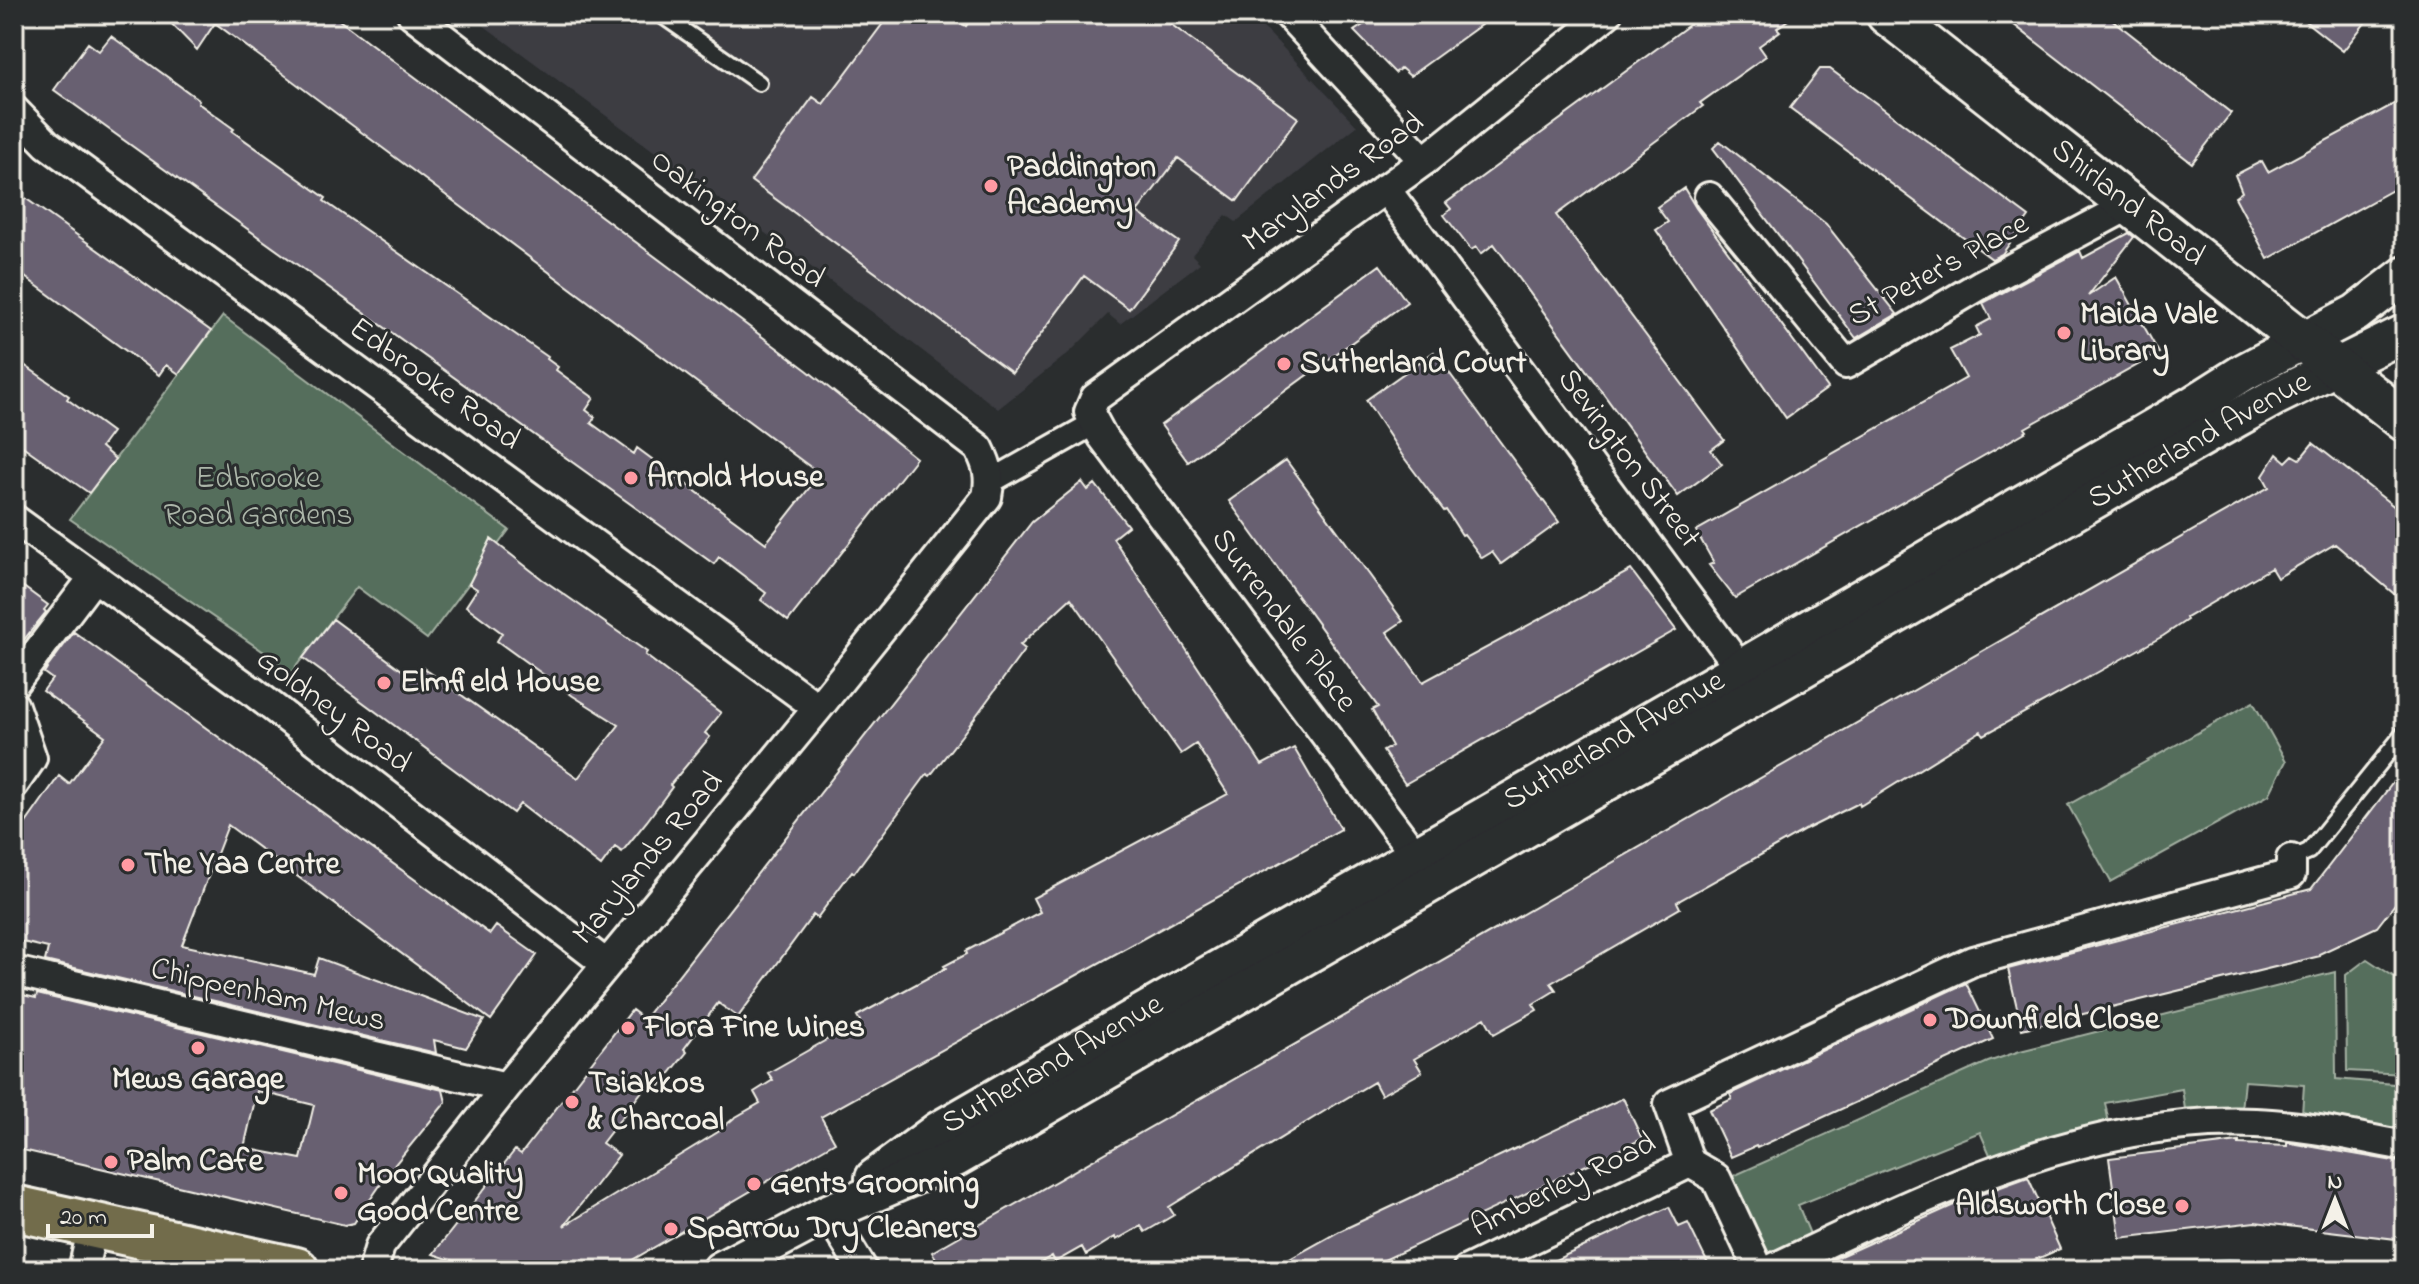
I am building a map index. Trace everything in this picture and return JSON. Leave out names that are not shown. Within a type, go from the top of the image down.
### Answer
[{"type":"main road","name":"Shirland Road","points":[[1887,14],[2405,421]]},
{"type":"main road","points":[[14,1208],[296,1270]]},
{"type":"street","name":"Oakington Road","points":[[412,14],[979,448],[988,466],[989,490]]},
{"type":"street","points":[[1288,14],[1424,161]]},
{"type":"street","name":"Marylands Road","points":[[373,1270],[380,1246],[606,964],[818,708],[989,490],[1424,161],[1607,14]]},
{"type":"street","name":"Edbrooke Road","points":[[14,110],[47,144],[818,708]]},
{"type":"street","name":"Sevington Street","points":[[1385,188],[1750,681]]},
{"type":"street","name":"St Peter's Place","points":[[1709,197],[1846,364],[1982,284],[2130,205]]},
{"type":"street","name":"Sutherland Avenue","points":[[1750,681],[2244,372],[2356,313],[2405,275]]},
{"type":"street","name":"Sutherland Avenue","points":[[721,1270],[828,1213],[939,1130],[1424,869],[1750,681],[2234,420],[2405,333]]},
{"type":"street","name":"Surrendale Place","points":[[1094,411],[1424,869]]},
{"type":"street","name":"Goldney Road","points":[[14,519],[252,691],[606,964]]},
{"type":"street","points":[[14,683],[94,577]]},
{"type":"street","points":[[14,706],[32,758],[14,784]]},
{"type":"street","points":[[1759,1270],[1716,1178],[1690,1163],[1669,1104],[1973,961],[2291,874],[2291,859]]},
{"type":"street","name":"Chippenham Mews","points":[[14,971],[506,1087]]},
{"type":"street","points":[[1770,1270],[1893,1213],[2007,1166],[2117,1136],[2172,1127],[2254,1123],[2405,1146]]},
{"type":"street","name":"Amberley Road","points":[[1467,1270],[1690,1163]]},
{"type":"street","points":[[828,1213],[863,1270]]},
{"type":"street","points":[[83,1270],[93,1226]]},
{"type":"lane","points":[[660,14],[759,83]]},
{"type":"lane","points":[[2291,859],[2309,851],[2405,732]]},
{"type":"shaded area","name":"Paddington Academy","points":[[468,14],[1246,14],[1268,32],[1357,126],[1236,222],[1226,215],[1192,255],[1200,263],[1120,324],[1108,314],[1070,352],[998,409],[872,312]]},
{"type":"green space","name":"Edbrooke Road Gardens","points":[[223,316],[509,530],[427,639],[357,587],[291,673],[70,519]]},
{"type":"green space","points":[[2253,702],[2286,761],[2269,795],[2111,882],[2068,805]]},
{"type":"green space","points":[[2367,959],[2405,984],[2405,1074],[2347,1071],[2346,975]]},
{"type":"green space","points":[[2335,972],[2336,1079],[2405,1085],[2405,1134],[2302,1114],[2304,1085],[2244,1081],[2241,1110],[2186,1116],[2182,1089],[2105,1103],[2110,1128],[2053,1139],[1991,1157],[1980,1132],[1798,1205],[1810,1234],[1769,1254],[1731,1177],[1988,1062],[2020,1051]]},
{"type":"water","points":[[2228,1259],[2302,1262],[2367,1270],[2118,1270],[2170,1262]]},
{"type":"building","points":[[162,14],[331,14],[808,371],[916,458],[788,621],[761,600],[766,593],[719,557],[714,564],[54,90],[88,43],[99,51],[111,36],[199,100],[198,103],[234,129],[232,131],[326,198],[324,201],[548,357],[558,367],[556,370],[594,398],[586,410],[595,417],[591,423],[634,454],[637,448],[766,543],[810,487],[807,485],[817,472],[215,23],[197,50]]},
{"type":"building","name":"Paddington Academy","points":[[890,14],[949,14],[966,26],[974,14],[1157,14],[1298,118],[1237,201],[1178,158],[1137,212],[1179,242],[1129,309],[1084,276],[1012,373],[751,181],[813,97],[823,104]]},
{"type":"building","points":[[1380,14],[1496,14],[1410,76],[1401,68],[1395,73],[1354,31]]},
{"type":"building","points":[[1704,14],[1796,14],[1759,46],[1766,56],[1556,215],[1724,440],[1711,450],[1722,464],[1678,496],[1494,244],[1481,254],[1476,247],[1471,250],[1444,215],[1451,209],[1446,203]]},
{"type":"building","points":[[2000,14],[2105,14],[2231,113],[2192,163]]},
{"type":"building","points":[[2296,14],[2372,14],[2343,51]]},
{"type":"building","points":[[1820,69],[1830,69],[2029,217],[2002,254],[1992,259],[1790,108]]},
{"type":"building","points":[[2405,98],[2405,183],[2268,259],[2235,197],[2242,192],[2235,175],[2262,161],[2268,172]]},
{"type":"building","points":[[1720,141],[1826,224],[1897,314],[1856,338],[1713,148]]},
{"type":"building","points":[[1684,188],[1828,388],[1786,418],[1656,230],[1668,222],[1657,207]]},
{"type":"building","points":[[14,190],[211,331],[179,374],[166,365],[159,375],[14,269]]},
{"type":"building","points":[[2129,233],[2134,237],[2088,296],[2116,277],[2159,353],[1735,598],[1709,565],[1714,563],[1696,531],[1966,378],[1950,350],[1980,335],[1976,327],[1991,319],[1983,303],[2080,251],[2083,258]]},
{"type":"building","name":"Sutherland Court","points":[[1380,265],[1407,302],[1188,462],[1161,425]]},
{"type":"building","points":[[1434,352],[1559,522],[1501,564],[1492,552],[1482,558],[1462,535],[1402,455],[1366,400]]},
{"type":"building","points":[[14,358],[69,396],[67,399],[112,432],[101,447],[115,459],[89,493],[14,440]]},
{"type":"building","points":[[2313,443],[2405,515],[2405,603],[2335,544],[2277,578],[2271,568],[2186,618],[2163,636],[1984,735],[1981,731],[1860,806],[1859,803],[1805,830],[1677,902],[1680,908],[1551,983],[1556,990],[1533,1004],[1537,1010],[1494,1034],[1485,1018],[1414,1059],[1422,1072],[1381,1095],[1374,1082],[1169,1207],[1174,1215],[1145,1232],[1141,1226],[1086,1255],[1082,1247],[1055,1262],[1052,1256],[1028,1270],[943,1270],[932,1252],[2269,487],[2263,476],[2277,454],[2286,462],[2293,455],[2300,459]]},
{"type":"building","points":[[1286,460],[1403,621],[1387,632],[1423,682],[1631,570],[1676,630],[1405,784],[1383,751],[1392,746],[1372,710],[1378,707],[1229,501]]},
{"type":"building","points":[[1082,482],[1088,490],[1095,484],[1128,526],[1113,538],[1262,765],[1294,748],[1341,829],[821,1117],[835,1142],[615,1270],[481,1270],[433,1254],[515,1150],[521,1154],[632,1010],[644,1019],[1032,522]],"holes":[[[1071,598],[1181,754],[1196,744],[1228,794],[1033,898],[1040,912],[966,951],[967,954],[944,966],[946,968],[857,1016],[860,1021],[768,1073],[773,1080],[754,1092],[760,1103],[564,1226],[619,1155],[602,1143],[650,1081],[659,1087],[687,1052],[684,1049],[718,1003],[738,1017],[813,915],[817,918],[927,774],[930,776],[962,735],[1025,649],[1020,645]]]},
{"type":"building","points":[[491,539],[542,579],[647,652],[645,655],[721,713],[705,733],[710,737],[670,785],[672,787],[647,821],[622,852],[615,847],[601,866],[520,804],[513,813],[303,658],[333,619],[414,679],[422,667],[578,778],[619,725],[497,641],[502,633],[466,606],[477,589],[469,584]]},
{"type":"building","points":[[14,580],[48,605],[44,610],[46,612],[14,652]]},
{"type":"building","points":[[74,632],[490,934],[496,926],[537,955],[491,1020],[228,825],[182,945],[314,974],[319,958],[484,1020],[466,1048],[434,1040],[436,1053],[45,961],[48,948],[14,940],[14,840],[59,776],[69,784],[105,736],[43,691],[52,679],[44,673]]},
{"type":"building","points":[[2405,767],[2405,891],[2377,927],[2320,956],[2022,1029],[2008,969],[2311,889]]},
{"type":"building","points":[[1966,983],[1993,1039],[1757,1148],[1731,1157],[1709,1110],[1732,1099],[1730,1094]]},
{"type":"building","points":[[14,993],[36,998],[37,994],[443,1090],[446,1102],[392,1168],[354,1223],[345,1225],[14,1148]],"holes":[[[257,1091],[314,1105],[301,1159],[244,1148]]]},
{"type":"building","points":[[1623,1098],[1642,1139],[1363,1270],[1270,1270],[1340,1231]]},
{"type":"building","name":"Aldsworth Close","points":[[2239,1142],[2287,1146],[2291,1143],[2405,1163],[2405,1240],[2255,1222],[2120,1238],[2109,1158]]},
{"type":"building","name":"Aldsworth Close","points":[[2028,1177],[2060,1249],[2012,1270],[1809,1270],[1965,1200]]},
{"type":"building","points":[[1669,1207],[1679,1227],[1688,1223],[1711,1270],[1534,1270]]},
{"type":"place","name":"Paddington Academy","points":[[991,186]]},
{"type":"place","name":"Maida Vale Library","points":[[2064,333]]},
{"type":"place","name":"Sutherland Court","points":[[1284,364]]},
{"type":"place","name":"Arnold House","points":[[631,478]]},
{"type":"place","name":"Elmfield House","points":[[384,683]]},
{"type":"place","name":"The Yaa Centre","points":[[128,865]]},
{"type":"place","name":"Downfield Close","points":[[1930,1020]]},
{"type":"place","name":"Flora Fine Wines","points":[[628,1028]]},
{"type":"place","name":"Mews Garage","points":[[198,1048]]},
{"type":"place","name":"Tsiakkos & Charcoal","points":[[572,1102]]},
{"type":"place","name":"Palm Cafe","points":[[111,1162]]},
{"type":"place","name":"Gents Grooming","points":[[754,1184]]},
{"type":"place","name":"Moor Quality Good Centre","points":[[341,1193]]},
{"type":"place","name":"Aldsworth Close","points":[[2182,1206]]},
{"type":"place","name":"Sparrow Dry Cleaners","points":[[671,1229]]}]
